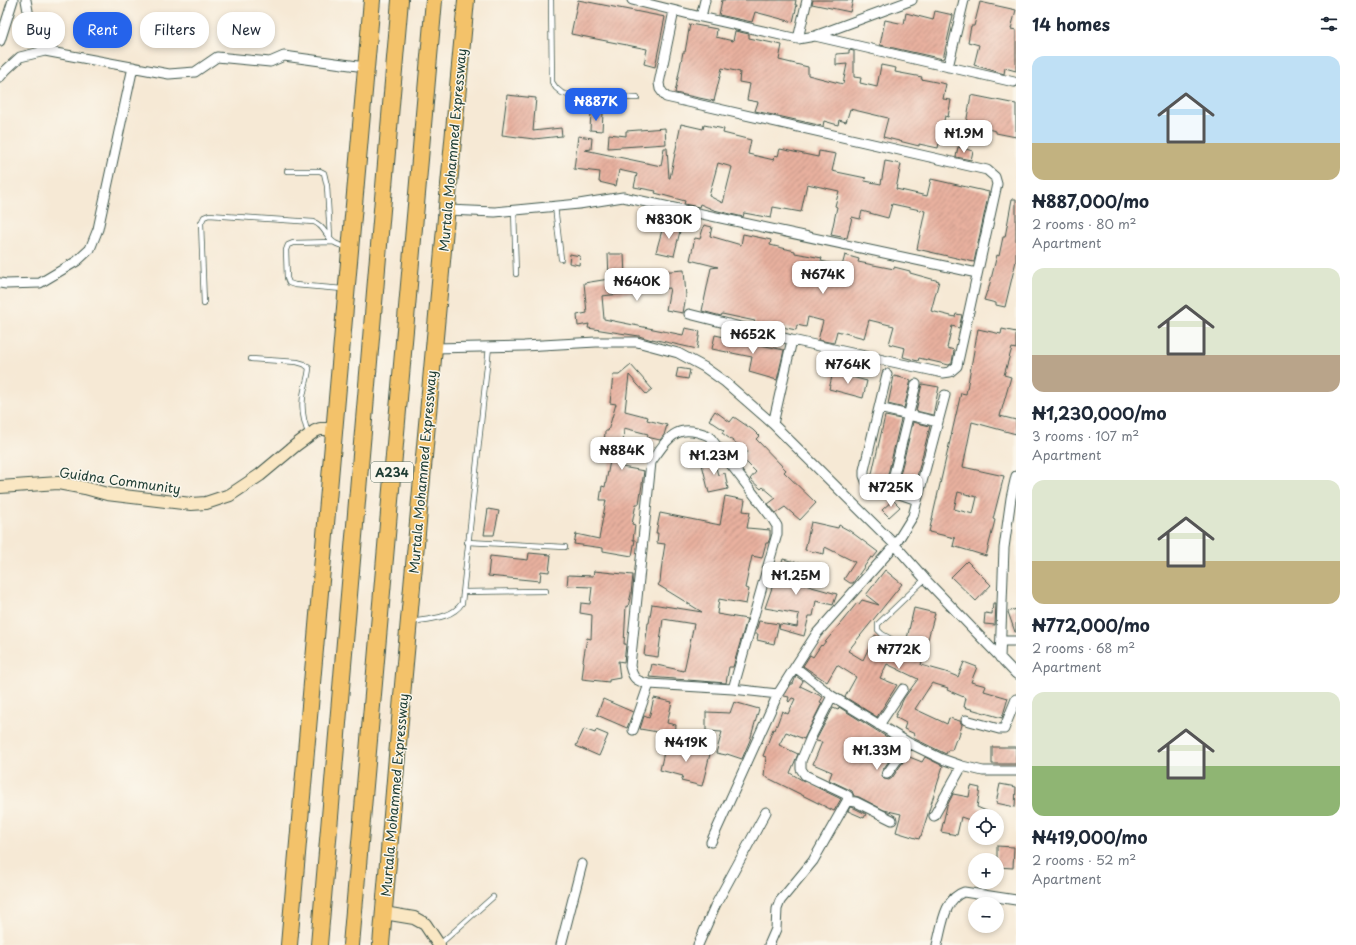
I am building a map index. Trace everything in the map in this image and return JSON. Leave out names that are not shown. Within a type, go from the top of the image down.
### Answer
[{"type":"highway","points":[[289,945],[349,247],[372,0]]},
{"type":"highway","name":"A234","points":[[319,945],[400,0]]},
{"type":"highway","name":"A234","points":[[351,945],[434,0]]},
{"type":"highway","name":"Murtala Mohammed Expressway","points":[[381,945],[466,0]]},
{"type":"street","points":[[0,41],[13,0]]},
{"type":"street","points":[[26,0],[31,28],[45,51]]},
{"type":"street","points":[[632,0],[798,39],[815,36],[909,0]]},
{"type":"street","points":[[701,17],[705,0]]},
{"type":"street","points":[[798,39],[807,0]]},
{"type":"street","points":[[948,67],[964,0]]},
{"type":"street","points":[[674,11],[660,83],[660,89],[666,97],[987,170],[995,177],[997,184],[957,366],[950,372],[943,373],[792,340],[689,314]]},
{"type":"street","points":[[815,36],[1014,82]]},
{"type":"street","points":[[0,78],[20,57],[45,51],[169,74],[195,72],[217,57],[270,62],[284,56],[365,67]]},
{"type":"street","points":[[0,283],[40,282],[78,261],[90,249],[98,229],[133,67]]},
{"type":"street","points":[[447,210],[495,212],[623,197],[977,273]]},
{"type":"street","points":[[773,424],[792,340]]},
{"type":"street","points":[[434,348],[596,342],[637,342],[678,353],[704,367],[725,382],[773,424],[895,545],[925,579],[1016,674]]},
{"type":"street","points":[[887,374],[864,470],[864,476],[867,483],[917,500]]},
{"type":"street","points":[[890,491],[907,415],[916,384]]},
{"type":"street","points":[[711,842],[778,694],[817,633],[895,545],[913,516],[945,396]]},
{"type":"street","points":[[878,408],[938,422]]},
{"type":"street","name":"Guidna Community","points":[[0,487],[58,483],[107,494],[191,504],[206,503],[236,491],[260,475],[309,435],[320,429],[334,429]]},
{"type":"street","points":[[733,689],[777,534],[777,526],[709,436],[696,430],[683,431],[671,436],[651,462],[630,666],[632,676],[640,682],[649,684],[733,689],[778,694]]},
{"type":"street","points":[[1000,658],[1002,641],[1004,548],[1011,498],[1016,476]]},
{"type":"street","points":[[1002,641],[1016,641]]},
{"type":"street","points":[[795,667],[832,696],[909,743],[962,766],[983,771],[1016,771]]},
{"type":"street","points":[[633,730],[649,684]]},
{"type":"street","points":[[879,725],[903,689]]},
{"type":"street","points":[[769,945],[776,928],[777,909],[780,901],[813,861],[847,801],[848,796],[805,776],[801,769],[801,761],[811,737],[832,696]]},
{"type":"street","points":[[966,720],[1004,729],[1016,699]]},
{"type":"street","points":[[887,774],[909,743]]},
{"type":"street","points":[[934,816],[962,766]]},
{"type":"street","points":[[847,801],[856,802],[892,820]]},
{"type":"street","points":[[698,945],[715,906],[766,812]]},
{"type":"street","points":[[562,945],[582,864]]},
{"type":"street","points":[[937,945],[947,907],[958,893],[964,892],[1016,900]]},
{"type":"street","points":[[384,914],[414,918],[425,924],[439,945]]},
{"type":"lane","points":[[551,0],[552,82],[556,88],[562,93],[571,96],[637,98]]},
{"type":"lane","points":[[287,171],[324,173],[327,186],[331,240]]},
{"type":"lane","points":[[555,206],[561,259]]},
{"type":"lane","points":[[514,210],[516,274]]},
{"type":"lane","points":[[204,304],[201,222],[204,217],[210,215],[314,222],[323,227],[331,240],[336,244],[349,247]]},
{"type":"lane","points":[[331,240],[293,243],[288,245],[286,250],[287,278],[295,285],[346,289]]},
{"type":"lane","points":[[409,623],[452,614],[458,610],[462,603],[467,542],[489,347]]},
{"type":"lane","points":[[251,359],[297,362],[304,364],[309,368],[303,396],[303,421],[309,435]]},
{"type":"lane","points":[[467,542],[565,548]]},
{"type":"lane","points":[[918,654],[882,634],[878,630],[878,624],[925,579]]},
{"type":"lane","points":[[463,592],[546,591]]},
{"type":"lane","points":[[439,945],[493,897]]},
{"type":"building","points":[[578,0],[665,17],[655,67],[644,64],[647,49],[571,34]]},
{"type":"building","points":[[722,0],[796,0],[795,5],[797,5],[793,22],[755,12],[752,22],[719,15]]},
{"type":"building","points":[[813,0],[853,0],[850,12],[812,4]]},
{"type":"building","points":[[980,2],[1016,10],[1011,29],[1016,30],[1016,71],[1005,68],[1004,74],[974,65],[979,45],[968,42],[971,26],[974,26]]},
{"type":"building","points":[[935,11],[953,15],[943,59],[880,45],[885,20],[904,24],[906,13],[933,20]]},
{"type":"building","points":[[690,24],[717,29],[716,37],[733,41],[735,31],[749,34],[749,38],[782,45],[779,60],[808,67],[808,75],[843,84],[847,64],[836,65],[836,54],[849,53],[849,50],[854,51],[854,77],[861,78],[860,83],[877,87],[881,65],[896,68],[895,72],[922,77],[921,79],[946,84],[943,99],[951,100],[948,117],[945,116],[938,148],[919,144],[919,146],[883,137],[888,118],[850,109],[846,122],[839,120],[838,125],[824,121],[823,126],[755,111],[758,102],[747,100],[750,84],[739,82],[740,72],[722,68],[714,101],[675,93]]},
{"type":"building","points":[[507,95],[536,98],[533,131],[561,128],[562,136],[534,139],[502,135]]},
{"type":"building","points":[[971,95],[1016,104],[1016,137],[966,124]]},
{"type":"building","points":[[591,112],[603,113],[602,131],[590,130]]},
{"type":"building","points":[[681,124],[703,129],[704,125],[724,129],[723,133],[751,140],[748,154],[774,160],[775,155],[778,156],[780,149],[818,157],[819,151],[836,154],[832,171],[866,178],[865,181],[881,184],[885,161],[901,164],[896,189],[927,196],[931,179],[989,192],[974,262],[917,249],[925,211],[892,204],[888,218],[862,211],[860,219],[852,217],[847,238],[831,235],[837,207],[835,206],[839,191],[807,184],[801,212],[773,207],[771,218],[744,213],[743,217],[714,210],[700,204],[699,207],[684,204],[685,201],[655,193],[656,191],[634,187],[637,174],[619,170],[616,186],[599,182],[600,172],[574,169],[578,136],[592,138],[591,149],[585,150],[661,166],[664,148],[667,148],[670,178]],"holes":[[[718,163],[732,167],[723,203],[709,196]]]},
{"type":"building","points":[[665,128],[666,144],[608,148],[609,134],[626,136],[626,131]]},
{"type":"building","points":[[958,147],[973,151],[971,160],[956,157]]},
{"type":"building","points":[[1012,199],[1016,199],[1016,261],[1005,307],[984,300],[988,291],[997,255],[999,256],[1003,237],[1005,237]]},
{"type":"building","points":[[664,223],[681,227],[674,256],[656,252]]},
{"type":"building","points":[[704,225],[712,227],[710,236],[741,245],[743,234],[771,240],[770,245],[795,251],[795,253],[822,258],[821,261],[842,266],[845,255],[859,259],[858,262],[894,269],[894,267],[939,281],[931,311],[955,317],[956,314],[962,315],[959,328],[952,326],[947,348],[954,350],[952,363],[949,365],[919,358],[918,361],[903,357],[905,348],[889,344],[894,326],[869,320],[864,338],[837,331],[834,343],[818,340],[823,321],[808,317],[806,327],[797,325],[796,330],[768,324],[767,327],[754,324],[755,321],[722,314],[721,316],[702,311],[711,268],[718,267],[690,260],[695,238],[700,239]]},
{"type":"building","points":[[570,254],[580,256],[579,265],[569,263]]},
{"type":"building","points":[[608,254],[624,254],[625,277],[646,275],[646,273],[684,270],[686,296],[683,313],[666,310],[670,288],[602,296],[604,319],[683,335],[685,328],[700,331],[697,349],[639,336],[588,328],[589,324],[578,326],[577,315],[587,313],[584,283],[609,279]]},
{"type":"building","points":[[978,329],[1001,334],[1002,329],[1016,332],[1016,349],[1012,348],[1004,375],[1011,377],[1000,416],[1016,420],[1016,434],[972,422],[963,467],[1004,476],[993,519],[995,520],[986,556],[953,546],[955,538],[929,532],[961,393],[966,394]],"holes":[[[958,492],[977,497],[973,514],[954,509]]]},
{"type":"building","points":[[715,335],[784,350],[777,380],[749,372],[752,357],[712,349]]},
{"type":"building","points":[[631,365],[652,389],[646,394],[629,375],[625,411],[648,417],[647,420],[667,425],[664,435],[660,440],[647,437],[648,434],[624,428],[622,467],[644,471],[639,504],[636,504],[632,524],[635,525],[633,540],[635,540],[632,556],[603,551],[603,548],[574,544],[576,534],[599,539],[606,500],[600,500],[602,486],[605,487],[610,461],[603,461],[605,431],[608,431],[616,404],[610,403],[613,375],[619,375]]},
{"type":"building","points":[[678,368],[690,370],[688,379],[676,377]]},
{"type":"building","points":[[833,372],[867,381],[863,398],[829,389]]},
{"type":"building","points":[[894,376],[911,380],[904,408],[888,404]]},
{"type":"building","points":[[922,384],[939,387],[933,415],[916,411]]},
{"type":"building","points":[[715,411],[730,422],[734,417],[753,430],[759,436],[756,439],[786,470],[784,472],[816,503],[800,520],[785,507],[776,513],[768,504],[776,498],[763,487],[761,489],[750,479],[756,472],[742,458],[748,452],[722,433],[724,430],[709,420]]},
{"type":"building","points":[[885,416],[901,419],[886,483],[871,478]]},
{"type":"building","points":[[913,422],[930,426],[913,492],[897,487]]},
{"type":"building","points":[[713,457],[718,475],[725,473],[728,489],[709,493],[701,460]]},
{"type":"building","points":[[725,496],[745,500],[743,511],[750,512],[747,528],[770,530],[770,538],[768,543],[766,543],[762,558],[752,556],[745,588],[749,589],[746,604],[719,599],[717,614],[747,619],[733,667],[729,667],[726,683],[649,677],[652,664],[684,671],[694,624],[663,619],[658,657],[644,655],[652,604],[702,612],[658,585],[660,582],[665,544],[657,543],[658,533],[656,533],[660,513],[720,525]]},
{"type":"building","points":[[893,500],[900,507],[889,517],[882,510]]},
{"type":"building","points":[[488,509],[499,511],[494,535],[484,535]]},
{"type":"building","points":[[811,522],[838,528],[839,525],[850,531],[878,552],[873,558],[871,557],[853,583],[850,583],[844,579],[855,562],[825,547],[824,554],[805,550]]},
{"type":"building","points":[[529,553],[551,555],[549,572],[541,571],[540,581],[488,576],[490,556],[528,560]]},
{"type":"building","points":[[783,559],[806,565],[801,584],[837,594],[833,605],[816,601],[813,616],[809,616],[804,636],[779,629],[780,624],[797,627],[799,614],[765,608],[775,579],[777,580]]},
{"type":"building","points":[[967,561],[991,585],[976,601],[951,577]]},
{"type":"building","points":[[885,570],[902,584],[848,651],[863,660],[875,635],[916,657],[920,657],[921,652],[906,643],[914,608],[935,613],[921,665],[958,677],[964,662],[977,667],[971,682],[986,686],[984,691],[1008,698],[1002,718],[964,707],[966,698],[947,690],[948,688],[932,683],[915,709],[947,724],[949,718],[960,721],[962,725],[958,739],[956,739],[952,750],[948,750],[946,754],[913,738],[915,734],[904,729],[906,723],[895,717],[904,698],[918,679],[887,664],[880,678],[897,685],[877,717],[845,697],[856,677],[837,665],[827,682],[803,666],[810,655],[813,657],[821,645],[822,646],[857,603],[859,604],[862,600],[879,605],[866,595]]},
{"type":"building","points":[[594,571],[633,575],[628,607],[626,606],[624,644],[626,644],[624,662],[618,661],[620,678],[609,680],[609,682],[582,679],[587,638],[591,639],[592,615],[580,613],[581,603],[590,604],[592,587],[567,586],[568,575],[593,576]]},
{"type":"building","points":[[993,603],[996,603],[995,625],[984,624],[985,613],[992,614]]},
{"type":"building","points":[[1016,609],[1016,632],[1015,632],[1008,612]]},
{"type":"building","points":[[759,621],[779,624],[774,644],[757,640],[758,634],[755,634]]},
{"type":"building","points":[[796,676],[803,681],[800,686],[823,697],[820,702],[822,703],[804,739],[786,732],[779,745],[798,754],[790,773],[841,799],[834,811],[764,776],[766,757],[763,756],[773,729],[775,730],[782,711],[788,714],[795,699],[792,698],[789,702],[789,697],[784,696],[791,684],[793,684]]},
{"type":"building","points":[[654,698],[672,702],[667,723],[676,725],[675,735],[640,729],[644,716],[649,718]]},
{"type":"building","points":[[603,699],[633,712],[627,728],[597,715]]},
{"type":"building","points":[[734,702],[759,709],[750,740],[742,759],[727,754],[716,753],[722,732],[706,731],[706,712],[730,713]]},
{"type":"building","points":[[839,707],[898,744],[895,752],[882,771],[881,776],[884,779],[889,780],[892,778],[907,756],[922,762],[925,757],[943,766],[919,839],[896,832],[901,814],[884,810],[859,797],[854,796],[852,791],[829,780],[832,772],[813,764],[822,742],[816,740],[833,708],[838,710]]},
{"type":"building","points":[[584,729],[595,733],[596,730],[608,735],[599,756],[576,746]]},
{"type":"building","points":[[666,743],[690,749],[691,744],[711,750],[702,786],[681,781],[683,776],[660,770]]},
{"type":"building","points":[[992,747],[1016,747],[1016,764],[992,764]]},
{"type":"building","points":[[1000,784],[1016,787],[1015,807],[996,803]]},
{"type":"building","points":[[971,786],[980,788],[977,807],[982,809],[968,809],[968,820],[961,817],[957,835],[941,832],[947,806],[953,794],[969,797]]},
{"type":"building","points":[[850,807],[866,814],[864,818],[848,811]]},
{"type":"building","points":[[997,846],[1014,847],[1013,868],[1004,867],[1004,853],[997,853]]}]
